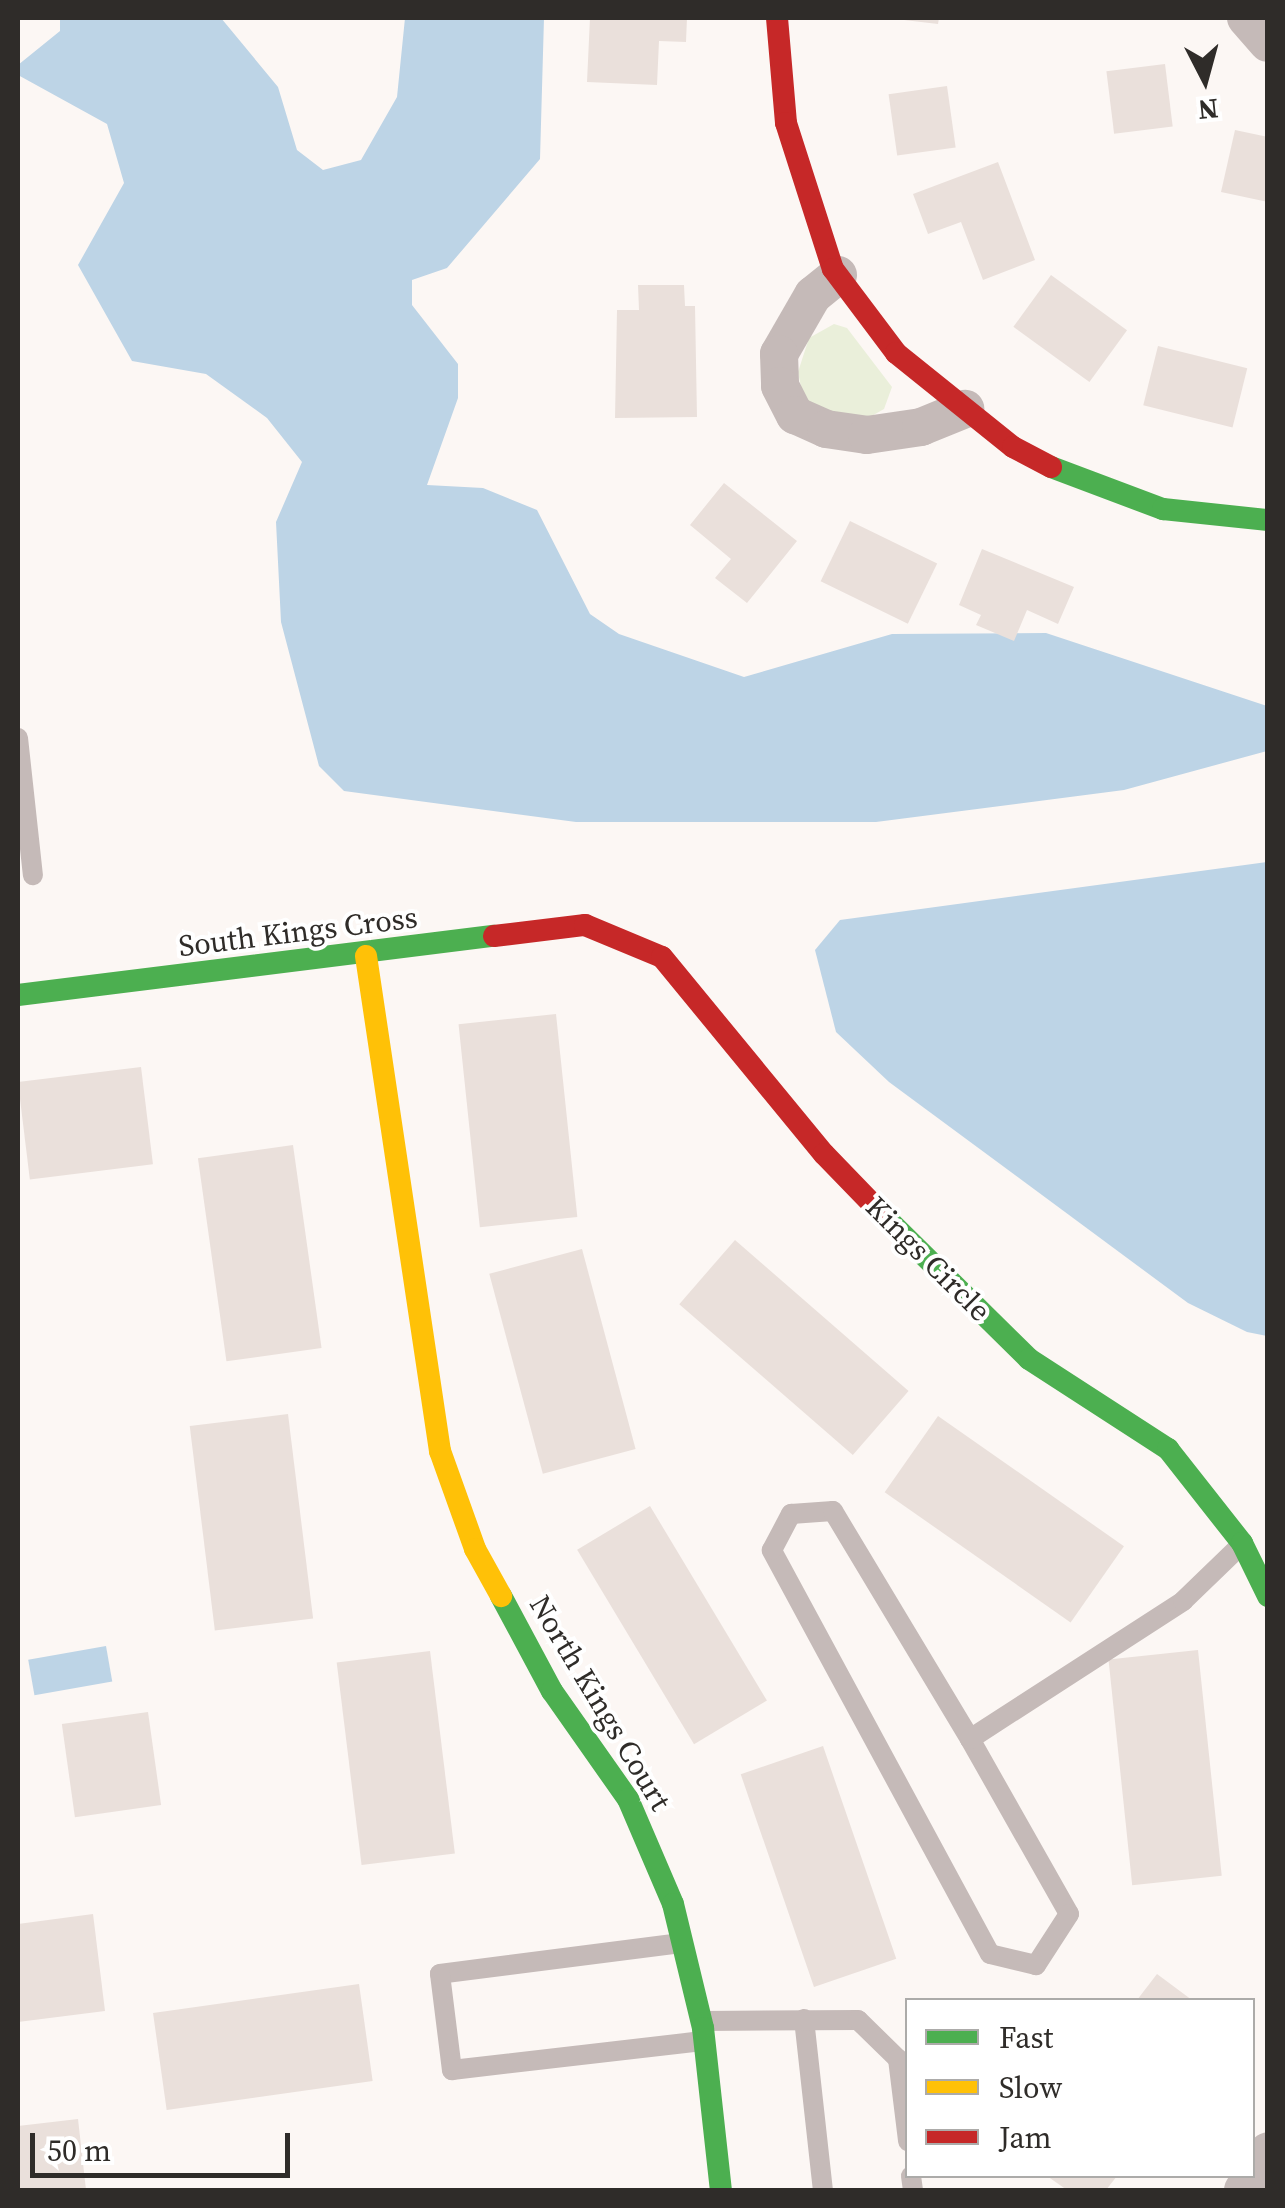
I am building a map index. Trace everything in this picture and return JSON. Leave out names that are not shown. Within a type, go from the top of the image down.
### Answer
[{"type":"street","points":[[778,18],[786,122],[838,275],[896,353],[1013,447],[1117,496],[1202,516],[1268,520]]},
{"type":"street","points":[[1246,18],[1268,43]]},
{"type":"street","points":[[838,275],[813,295],[780,354],[780,386],[795,415],[826,429],[867,436],[921,428],[965,409]]},
{"type":"street","name":"South Kings Cross","points":[[18,995],[366,956],[586,925]]},
{"type":"street","name":"Kings Circle","points":[[586,925],[662,956],[824,1154],[941,1275],[1029,1359],[1168,1449],[1242,1543],[1268,1596]]},
{"type":"street","name":"North Kings Court","points":[[366,956],[440,1451],[484,1565],[552,1691],[628,1799],[673,1904],[702,2031],[721,2190]]},
{"type":"street","points":[[1255,2172],[1268,2150]]},
{"type":"lane","points":[[18,738],[32,876]]},
{"type":"lane","points":[[833,1510],[970,1739],[1069,1914],[1036,1965],[990,1954],[980,1936],[772,1550],[792,1514],[833,1510]]},
{"type":"lane","points":[[970,1739],[1183,1601],[1242,1543]]},
{"type":"lane","points":[[682,1943],[440,1974],[452,2070],[702,2031],[804,2019],[858,2020],[878,2033],[898,2058],[905,2116]]},
{"type":"lane","points":[[804,2019],[823,2190]]},
{"type":"green space","points":[[834,324],[847,328],[892,387],[884,409],[861,422],[810,404],[801,387],[798,372],[809,338]]},
{"type":"water","points":[[60,18],[221,18],[278,87],[297,150],[323,170],[361,160],[397,97],[405,18],[544,18],[540,159],[447,268],[412,280],[412,305],[458,364],[458,398],[427,485],[483,488],[537,510],[590,614],[619,634],[744,677],[892,634],[1046,633],[1267,706],[1267,751],[1124,790],[876,822],[576,822],[344,791],[319,766],[281,622],[276,522],[302,462],[267,418],[206,374],[132,361],[78,265],[124,183],[107,124],[18,75],[18,65],[60,31]]},
{"type":"water","points":[[1268,862],[1267,1336],[1247,1332],[1188,1303],[889,1082],[836,1032],[815,950],[840,920]]},
{"type":"water","points":[[106,1646],[112,1681],[34,1695],[28,1660]]},
{"type":"building","points":[[590,18],[687,18],[686,42],[659,41],[657,85],[587,82]]},
{"type":"building","points":[[887,18],[939,18],[938,24]]},
{"type":"building","points":[[1165,64],[1173,127],[1114,134],[1106,71]]},
{"type":"building","points":[[947,86],[956,147],[897,156],[889,94]]},
{"type":"building","points":[[1235,130],[1268,137],[1268,202],[1221,192]]},
{"type":"building","points":[[998,162],[1035,260],[983,280],[961,222],[928,234],[913,194]]},
{"type":"building","points":[[1051,275],[1127,330],[1089,382],[1013,327]]},
{"type":"building","points":[[638,285],[684,285],[685,306],[695,306],[697,417],[615,418],[617,310],[639,310]]},
{"type":"building","points":[[1158,346],[1247,368],[1233,427],[1143,405]]},
{"type":"building","points":[[724,483],[797,541],[747,603],[715,578],[731,559],[690,525]]},
{"type":"building","points":[[850,521],[937,564],[908,624],[821,581]]},
{"type":"building","points":[[982,549],[1074,587],[1058,624],[1027,610],[1014,641],[976,625],[981,615],[959,605]]},
{"type":"building","points":[[556,1014],[577,1217],[480,1227],[459,1024]]},
{"type":"building","points":[[141,1067],[153,1164],[30,1179],[18,1082]]},
{"type":"building","points":[[293,1145],[322,1348],[226,1361],[198,1158]]},
{"type":"building","points":[[735,1240],[909,1391],[853,1455],[679,1304]]},
{"type":"building","points":[[582,1249],[636,1449],[543,1474],[489,1274]]},
{"type":"building","points":[[288,1414],[313,1618],[215,1631],[190,1426]]},
{"type":"building","points":[[938,1416],[1124,1546],[1071,1622],[885,1492]]},
{"type":"building","points":[[650,1506],[767,1701],[694,1744],[577,1550]]},
{"type":"building","points":[[1198,1650],[1222,1876],[1132,1885],[1108,1659]]},
{"type":"building","points":[[430,1651],[455,1853],[362,1865],[337,1662]]},
{"type":"building","points":[[148,1712],[161,1805],[75,1817],[62,1724]]},
{"type":"building","points":[[823,1746],[896,1959],[814,1987],[741,1774]]},
{"type":"building","points":[[93,1914],[105,2011],[18,2022],[18,1924]]},
{"type":"building","points":[[1157,1974],[1189,1998],[1139,1998]]},
{"type":"building","points":[[359,1984],[373,2081],[167,2110],[153,2013]]},
{"type":"building","points":[[78,2119],[86,2190],[18,2190],[18,2126]]},
{"type":"building","points":[[1050,2178],[1115,2178],[1106,2190],[1067,2190]]},
{"type":"traffic: fast","points":[[1051,467],[1163,509],[1268,520]]},
{"type":"traffic: fast","points":[[18,995],[494,936]]},
{"type":"traffic: fast","points":[[882,1214],[1029,1359],[1168,1449],[1242,1543],[1268,1596]]},
{"type":"traffic: fast","points":[[501,1596],[552,1691],[628,1799],[673,1904],[703,2028],[721,2190]]},
{"type":"traffic: slow","points":[[366,956],[440,1451],[475,1549],[501,1596]]},
{"type":"traffic: jam","points":[[777,18],[786,123],[833,269],[896,353],[1013,447],[1051,467]]},
{"type":"traffic: jam","points":[[494,936],[585,925],[662,957],[824,1154],[882,1214]]}]
